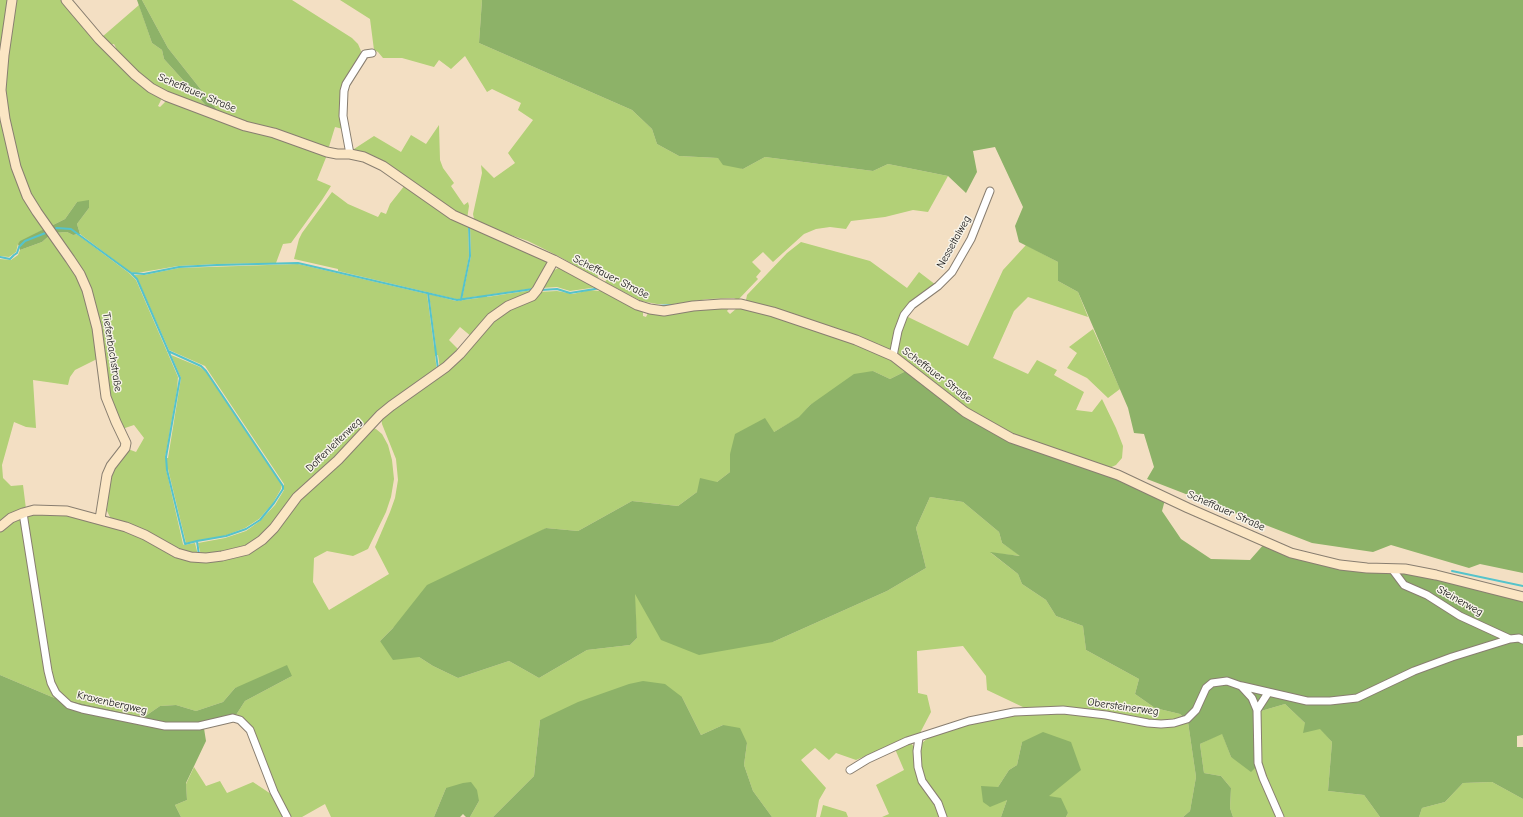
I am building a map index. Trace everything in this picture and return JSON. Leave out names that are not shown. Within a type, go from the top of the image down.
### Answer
[{"type":"street","name":"Tiefenbachstraße","points":[[12,0],[4,56],[2,90],[5,119],[16,167],[27,196],[70,259],[87,290],[97,328],[106,397],[126,443],[125,448],[111,466],[107,475],[100,519]]},
{"type":"street","name":"Scheffauer Straße","points":[[66,0],[98,39],[135,75],[152,88],[166,96],[233,122],[274,133],[327,152],[364,157],[383,166],[453,215],[554,260],[637,305],[664,311],[693,306],[741,304],[781,314],[856,340],[893,356],[965,412],[1011,438],[1118,475],[1188,508],[1291,553],[1340,565],[1405,569],[1436,575],[1523,597]]},
{"type":"street","points":[[350,154],[342,116],[344,91],[346,84],[365,54],[372,53]]},
{"type":"street","name":"Nesseltalweg","points":[[893,356],[898,330],[904,315],[912,305],[938,286],[952,272],[971,239],[990,191]]},
{"type":"street","name":"Doffenleitenweg","points":[[100,519],[126,527],[145,535],[177,553],[191,557],[206,558],[222,556],[247,550],[262,540],[274,528],[296,497],[338,460],[380,415],[397,401],[446,367],[460,354],[491,318],[508,306],[532,296],[554,260]]},
{"type":"street","points":[[0,527],[12,518],[34,510],[67,511],[100,519]]},
{"type":"street","name":"Kraxenbergweg","points":[[24,513],[46,663],[51,683],[56,693],[69,704],[82,710],[165,726],[199,726],[233,718],[240,720],[250,730],[274,792],[287,817]]},
{"type":"street","name":"Steinerweg","points":[[1392,569],[1404,584],[1427,595],[1460,616],[1510,639],[1518,638],[1523,640]]},
{"type":"street","points":[[1241,686],[1306,701],[1330,701],[1357,698],[1452,656],[1510,639]]},
{"type":"street","name":"Obersteinerweg","points":[[850,770],[868,759],[907,741],[969,721],[1019,712],[1063,710],[1161,724],[1174,723],[1187,719],[1196,710],[1206,688],[1212,683],[1227,681],[1241,686]]},
{"type":"street","points":[[1241,686],[1252,698],[1257,710],[1258,763],[1280,817]]},
{"type":"street","points":[[1257,710],[1268,693]]},
{"type":"street","points":[[919,738],[917,751],[918,767],[922,781],[938,804],[943,817]]},
{"type":"green space","points":[[0,0],[10,0],[0,81]]},
{"type":"green space","points":[[13,0],[62,0],[160,96],[161,100],[158,106],[160,107],[166,101],[327,155],[317,180],[331,186],[291,243],[283,244],[276,263],[178,266],[137,273],[130,272],[80,234],[77,224],[89,208],[77,202],[65,219],[49,227],[22,180],[4,99]]},
{"type":"green space","points":[[137,0],[142,0],[168,48],[221,115],[211,111],[164,59],[162,50],[152,43]]},
{"type":"green space","points":[[142,0],[292,0],[352,38],[358,44],[361,51],[360,57],[345,81],[343,129],[335,127],[328,150],[221,115],[168,48]]},
{"type":"green space","points":[[340,0],[482,0],[479,43],[632,110],[652,129],[657,144],[679,156],[718,158],[743,169],[765,157],[873,171],[888,164],[948,176],[928,212],[913,210],[885,217],[851,221],[846,229],[830,227],[816,229],[804,234],[773,262],[763,252],[752,262],[761,271],[756,277],[758,279],[738,300],[734,298],[708,299],[674,304],[657,304],[641,301],[605,282],[607,279],[602,278],[596,265],[593,266],[599,279],[528,241],[476,223],[473,214],[482,173],[481,165],[494,178],[515,163],[508,153],[533,120],[518,110],[521,103],[492,89],[487,92],[465,56],[451,69],[439,60],[434,67],[402,58],[383,58],[374,50],[370,19]]},
{"type":"green space","points":[[482,0],[1523,0],[1523,573],[1480,564],[1469,568],[1391,545],[1373,552],[1312,543],[1147,479],[1154,467],[1144,434],[1134,433],[1128,408],[1078,292],[1058,281],[1058,262],[1019,242],[1015,226],[1023,207],[995,147],[973,151],[977,172],[966,193],[948,176],[888,164],[873,171],[765,157],[743,169],[723,165],[718,158],[679,156],[657,144],[652,129],[632,110],[479,43]]},
{"type":"green space","points":[[139,5],[152,43],[162,50],[164,59],[211,111],[160,91],[146,82],[115,51],[116,48],[114,44],[110,45],[102,37]]},
{"type":"green space","points":[[0,95],[14,165],[46,228],[18,244],[16,252],[9,257],[0,256]]},
{"type":"green space","points":[[439,125],[440,160],[443,168],[454,183],[451,186],[464,205],[468,202],[469,206],[467,219],[353,151],[374,136],[401,152],[411,135],[426,144]]},
{"type":"green space","points":[[405,185],[468,225],[469,256],[461,299],[338,271],[338,269],[294,259],[302,233],[332,192],[348,204],[378,217],[381,212],[386,214],[390,204]]},
{"type":"green space","points":[[89,200],[89,208],[77,224],[80,234],[73,235],[67,232],[54,233],[49,227],[65,219],[77,202]]},
{"type":"green space","points":[[470,226],[547,261],[548,264],[536,288],[487,295],[487,297],[533,290],[472,337],[460,327],[449,340],[460,351],[440,369],[438,355],[435,356],[437,371],[383,408],[262,537],[232,553],[201,555],[198,543],[225,538],[246,531],[260,521],[275,505],[284,490],[284,484],[205,366],[169,350],[138,280],[134,275],[144,275],[179,268],[298,264],[427,294],[434,347],[436,347],[429,294],[456,301],[479,298],[478,296],[462,299],[471,256]]},
{"type":"green space","points":[[46,228],[50,235],[42,242],[20,250],[18,244],[20,241]]},
{"type":"green space","points":[[67,232],[73,235],[78,235],[129,273],[136,280],[178,377],[165,458],[168,458],[181,378],[171,355],[200,367],[206,372],[282,485],[273,503],[259,519],[245,528],[224,536],[186,543],[168,469],[166,469],[183,544],[195,543],[198,555],[189,554],[115,521],[110,517],[107,511],[109,476],[128,449],[136,452],[144,438],[134,425],[122,429],[108,393],[95,310],[54,233]]},
{"type":"green space","points":[[50,235],[68,259],[91,309],[97,359],[75,370],[70,377],[68,385],[33,380],[36,428],[26,427],[14,422],[2,465],[3,478],[11,486],[23,485],[26,509],[0,523],[0,259],[11,260],[18,255],[20,250],[42,242]]},
{"type":"green space","points":[[801,242],[870,261],[907,288],[919,272],[936,285],[910,304],[891,349],[887,350],[748,303],[746,300],[747,295],[787,253]]},
{"type":"green space","points":[[1026,245],[1058,262],[1058,281],[1078,292],[1088,317],[1028,297],[1014,311],[993,358],[1028,374],[1037,360],[1057,370],[1054,375],[1084,392],[1076,410],[1092,412],[1102,399],[1123,446],[1122,458],[1116,465],[1107,469],[1011,434],[965,409],[899,356],[897,350],[899,333],[906,316],[968,346],[1003,270]]},
{"type":"green space","points":[[560,267],[598,287],[570,291],[557,287],[541,288],[549,273]]},
{"type":"green space","points":[[602,289],[628,305],[643,311],[643,316],[646,317],[648,313],[730,307],[727,311],[730,314],[737,308],[760,312],[809,327],[891,358],[908,370],[890,379],[873,371],[810,405],[800,417],[730,454],[730,472],[717,482],[697,492],[678,506],[632,501],[578,531],[546,528],[393,628],[380,641],[419,657],[433,666],[458,678],[509,661],[539,678],[587,650],[630,645],[637,638],[634,593],[773,642],[887,591],[926,568],[916,528],[930,497],[963,502],[999,532],[1002,543],[1021,556],[991,553],[1018,574],[1022,584],[1046,600],[1056,616],[1083,626],[1086,650],[1139,679],[1135,694],[1155,708],[1180,714],[1183,717],[1162,721],[1060,708],[1025,708],[987,690],[986,676],[963,646],[917,651],[918,693],[927,695],[931,712],[920,733],[856,760],[836,753],[829,760],[815,748],[801,760],[826,788],[819,800],[816,817],[772,817],[753,791],[744,765],[747,743],[723,725],[701,735],[682,697],[540,720],[534,776],[493,817],[470,817],[479,801],[446,788],[434,817],[331,817],[325,804],[302,817],[290,817],[277,793],[258,743],[236,715],[245,701],[292,676],[235,688],[223,702],[196,711],[176,705],[160,706],[144,717],[66,700],[54,685],[27,517],[29,515],[34,512],[78,516],[140,534],[178,556],[250,550],[295,502],[373,428],[382,434],[388,445],[392,460],[394,479],[391,497],[386,512],[368,549],[353,556],[327,551],[314,558],[313,582],[329,610],[389,574],[375,547],[395,498],[398,480],[396,459],[382,424],[381,417],[418,390],[496,316],[539,292],[557,291],[573,294],[590,290],[599,291]]},
{"type":"green space","points":[[1093,329],[1120,389],[1108,398],[1087,378],[1067,368],[1077,353],[1069,347]]},
{"type":"green space","points":[[908,370],[971,420],[1166,496],[1162,511],[1181,539],[1211,559],[1250,560],[1265,543],[1309,560],[1404,570],[1523,600],[1523,735],[1517,736],[1517,747],[1523,747],[1523,799],[1492,782],[1463,783],[1445,802],[1422,808],[1419,817],[1380,817],[1364,795],[1328,791],[1332,742],[1320,729],[1303,733],[1305,723],[1285,704],[1261,711],[1255,711],[1254,749],[1256,767],[1251,772],[1231,757],[1222,734],[1200,744],[1204,773],[1221,776],[1231,788],[1230,808],[1233,817],[1183,817],[1190,811],[1196,777],[1188,722],[1180,714],[1155,708],[1135,694],[1139,679],[1086,650],[1083,626],[1056,616],[1046,600],[1022,584],[1018,574],[990,552],[1020,556],[1002,543],[999,532],[963,502],[930,497],[916,528],[926,568],[887,591],[773,642],[699,655],[661,640],[635,594],[637,638],[630,645],[587,650],[539,678],[509,661],[458,678],[433,666],[419,657],[393,660],[380,641],[393,628],[427,585],[546,528],[578,531],[632,501],[678,506],[697,492],[700,478],[717,482],[730,472],[730,454],[735,434],[765,418],[774,432],[799,417],[810,405],[854,374],[873,371],[890,379]]},
{"type":"green space","points":[[20,517],[22,520],[38,624],[58,698],[52,697],[0,675],[0,530]]},
{"type":"green space","points":[[287,665],[292,676],[245,701],[236,715],[203,722],[206,741],[186,783],[187,800],[175,805],[181,817],[0,817],[0,675],[52,697],[144,717],[160,706],[176,705],[196,711],[223,702],[235,688]]},
{"type":"green space","points":[[643,681],[665,684],[682,697],[701,735],[723,725],[740,728],[747,743],[744,765],[753,791],[772,817],[493,817],[534,776],[540,720],[578,702],[629,684]]},
{"type":"green space","points":[[1285,704],[1305,723],[1320,728],[1332,742],[1328,791],[1364,795],[1380,817],[1284,817],[1266,781],[1260,763],[1260,743],[1261,711]]},
{"type":"green space","points":[[1063,712],[1157,726],[1188,722],[1196,777],[1190,811],[1183,817],[1066,817],[1068,813],[1048,797],[1022,742],[1017,765],[1009,770],[998,787],[1007,800],[1001,817],[945,817],[928,788],[920,764],[920,749],[922,743],[928,738],[977,721],[1005,716]]},
{"type":"green space","points":[[1043,732],[1071,742],[1081,770],[1049,796],[1061,798],[1068,813],[1066,817],[1001,817],[1007,800],[990,807],[983,802],[981,786],[998,787],[1009,770],[1017,765],[1022,742]]},
{"type":"green space","points":[[1222,733],[1231,757],[1256,767],[1277,817],[1233,817],[1230,808],[1231,788],[1221,776],[1204,773],[1200,744]]},
{"type":"green space","points":[[911,743],[914,747],[915,760],[941,817],[882,817],[889,814],[876,785],[904,770],[895,749]]},
{"type":"green space","points":[[194,767],[206,786],[220,781],[227,793],[253,782],[274,796],[285,817],[181,817],[175,805],[187,800],[186,784]]},
{"type":"green space","points":[[471,782],[477,790],[479,801],[470,817],[466,817],[463,814],[460,817],[434,817],[446,788]]},
{"type":"green space","points":[[1492,782],[1523,799],[1523,817],[1419,817],[1422,808],[1445,802],[1463,783]]},
{"type":"green space","points":[[823,805],[846,812],[848,817],[820,817]]},
{"type":"waterway","points":[[461,300],[470,256],[469,226]]},
{"type":"waterway","points":[[52,230],[57,228],[71,229],[137,279],[180,378],[166,457],[167,470],[185,544],[197,541],[199,555]]},
{"type":"waterway","points":[[0,257],[10,259],[17,253],[19,247],[25,241],[48,232]]},
{"type":"waterway","points":[[131,273],[144,274],[179,267],[298,263],[457,300],[533,289]]},
{"type":"waterway","points":[[541,290],[557,289],[570,293],[601,288]]},
{"type":"waterway","points":[[428,293],[438,369]]},
{"type":"waterway","points":[[656,306],[673,305]]},
{"type":"waterway","points":[[168,351],[201,366],[206,371],[283,486],[283,489],[274,503],[260,520],[246,529],[226,536],[197,541]]},
{"type":"waterway","points":[[1452,571],[1523,586]]}]
